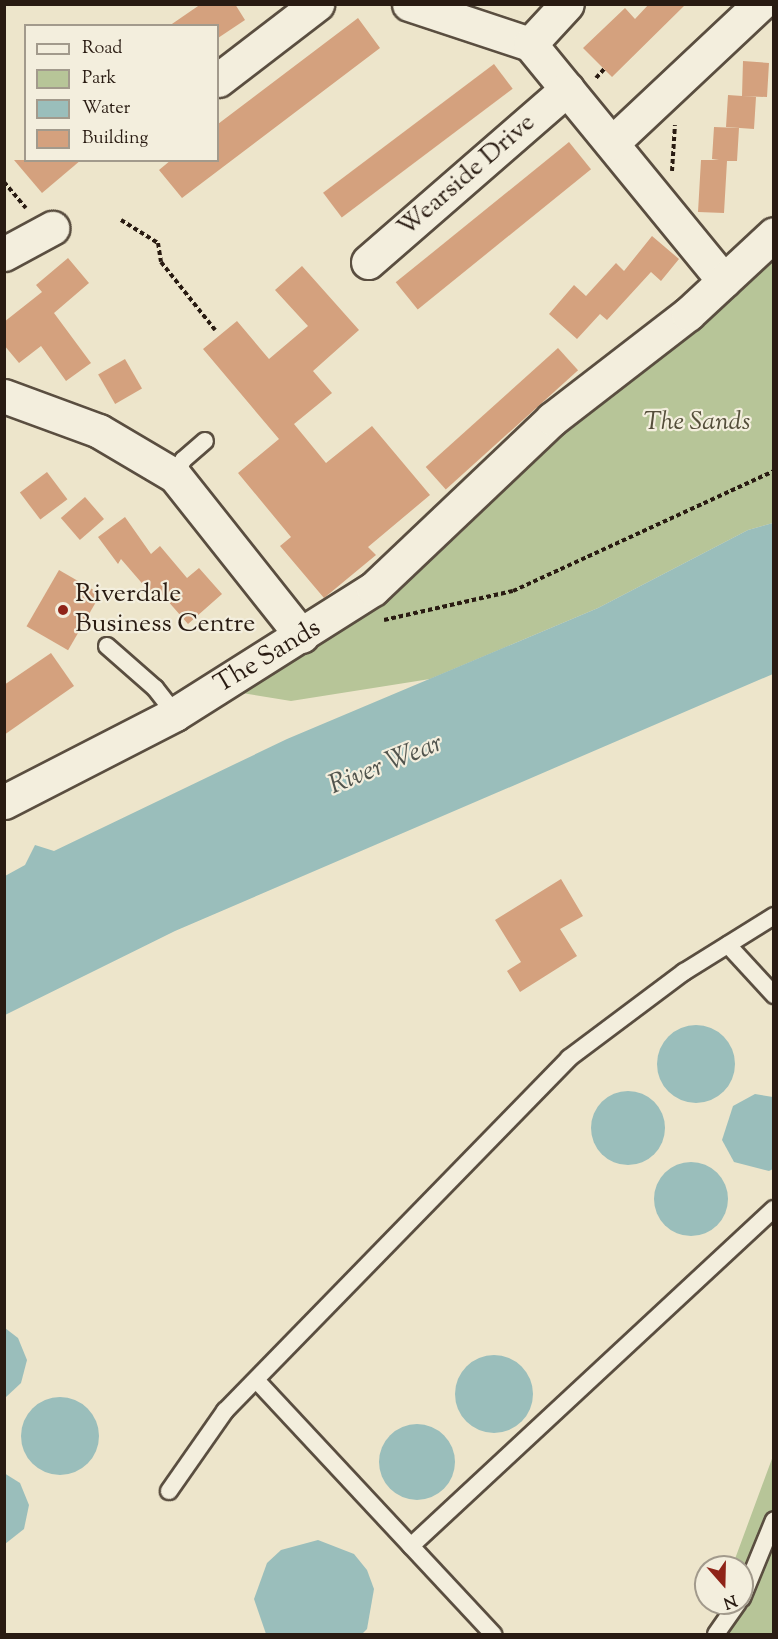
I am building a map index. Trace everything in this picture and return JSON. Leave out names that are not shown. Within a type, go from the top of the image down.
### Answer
[{"type":"street","points":[[219,79],[316,4]]},
{"type":"street","points":[[409,4],[530,44],[724,281]]},
{"type":"street","points":[[530,44],[567,4]]},
{"type":"street","points":[[612,143],[760,4]]},
{"type":"street","name":"Wearside Drive","points":[[368,262],[567,89]]},
{"type":"street","points":[[4,254],[52,228]]},
{"type":"street","name":"The Sands","points":[[4,802],[175,714],[302,636],[372,589],[552,419],[724,281],[774,234]]},
{"type":"street","points":[[4,396],[99,431],[176,476],[302,636]]},
{"type":"lane","points":[[176,476],[183,460],[205,441]]},
{"type":"lane","points":[[107,646],[155,688],[175,714]]},
{"type":"lane","points":[[169,1491],[225,1411],[258,1382],[334,1296],[569,1058],[728,945],[774,916]]},
{"type":"lane","points":[[728,945],[774,995]]},
{"type":"lane","points":[[411,1546],[774,1209]]},
{"type":"lane","points":[[258,1382],[493,1635]]},
{"type":"lane","points":[[754,1569],[774,1520]]},
{"type":"lane","points":[[716,1635],[730,1615]]},
{"type":"path","points":[[670,216],[678,82]]},
{"type":"path","points":[[121,220],[158,243],[161,262],[215,330]]},
{"type":"path","points":[[376,622],[513,591],[774,471]]},
{"type":"green space","name":"The Sands","points":[[773,256],[773,523],[748,530],[598,608],[430,679],[291,701],[236,692],[342,631],[460,534],[561,430],[694,332]]},
{"type":"green space","points":[[773,1456],[773,1634],[712,1634],[717,1615],[754,1615],[754,1555],[736,1555]]},
{"type":"water","name":"River Wear","points":[[773,523],[773,674],[175,931],[5,1015],[5,876],[25,865],[35,845],[54,851],[287,739],[598,608],[748,530]]},
{"type":"water","points":[[696,1025],[711,1028],[728,1042],[735,1064],[732,1079],[718,1096],[696,1103],[681,1100],[664,1086],[657,1064],[660,1049],[674,1032]]},
{"type":"water","points":[[628,1091],[649,1097],[659,1107],[665,1128],[659,1149],[649,1159],[628,1165],[607,1159],[597,1149],[591,1128],[597,1107],[607,1097]]},
{"type":"water","points":[[755,1094],[773,1097],[773,1169],[769,1171],[734,1162],[722,1140],[733,1106]]},
{"type":"water","points":[[691,1162],[712,1168],[722,1178],[728,1199],[722,1220],[712,1230],[691,1236],[670,1230],[660,1220],[654,1199],[660,1178],[670,1168]]},
{"type":"water","points":[[5,1328],[18,1338],[27,1360],[21,1383],[5,1398]]},
{"type":"water","points":[[486,1355],[502,1355],[516,1361],[527,1372],[533,1386],[533,1402],[527,1416],[516,1427],[502,1433],[486,1433],[472,1427],[461,1416],[455,1402],[455,1386],[461,1372],[472,1361]]},
{"type":"water","points":[[60,1397],[75,1400],[87,1409],[96,1421],[99,1436],[96,1451],[87,1463],[75,1472],[60,1475],[45,1472],[33,1463],[24,1451],[21,1436],[24,1421],[33,1409],[45,1400]]},
{"type":"water","points":[[417,1424],[432,1427],[444,1435],[452,1447],[455,1462],[452,1477],[444,1489],[432,1497],[417,1500],[402,1497],[390,1489],[382,1477],[379,1462],[382,1447],[390,1435],[402,1427]]},
{"type":"water","points":[[4,1473],[20,1483],[29,1505],[24,1529],[5,1544]]},
{"type":"water","points":[[318,1540],[354,1554],[367,1570],[374,1589],[367,1629],[362,1634],[266,1634],[254,1599],[267,1563],[281,1550]]},
{"type":"building","points":[[201,4],[235,4],[245,20],[219,37],[219,24],[172,24]]},
{"type":"building","points":[[649,4],[686,4],[612,77],[583,48],[625,8],[635,19]]},
{"type":"building","points":[[358,18],[380,48],[182,198],[159,170],[169,162],[219,162],[219,123]]},
{"type":"building","points":[[743,61],[769,63],[767,97],[742,96]]},
{"type":"building","points":[[494,64],[513,89],[342,218],[323,193]]},
{"type":"building","points":[[728,95],[756,97],[754,129],[726,127]]},
{"type":"building","points":[[714,127],[739,128],[737,161],[727,161],[724,213],[698,212],[701,160],[719,160],[712,159]]},
{"type":"building","points":[[569,142],[591,169],[418,310],[396,282]]},
{"type":"building","points":[[14,160],[79,162],[42,193]]},
{"type":"building","points":[[652,236],[679,259],[661,281],[651,272],[607,320],[600,314],[577,339],[549,314],[574,285],[586,296],[616,263],[624,271]]},
{"type":"building","points":[[68,258],[89,283],[54,313],[91,363],[66,381],[41,346],[19,363],[4,345],[4,322],[42,292],[36,285]]},
{"type":"building","points":[[302,266],[359,330],[313,371],[332,393],[294,424],[326,463],[372,426],[430,495],[368,547],[376,555],[324,598],[280,546],[291,537],[238,473],[279,439],[203,349],[237,321],[269,359],[308,326],[275,290]]},
{"type":"building","points":[[558,348],[578,370],[446,489],[426,467]]},
{"type":"building","points":[[125,359],[142,388],[115,404],[98,374]]},
{"type":"building","points":[[47,472],[67,499],[40,520],[20,492]]},
{"type":"building","points":[[85,497],[104,519],[80,540],[61,518]]},
{"type":"building","points":[[125,517],[151,554],[160,546],[187,578],[199,568],[222,594],[188,624],[159,591],[153,596],[121,559],[118,564],[98,537]]},
{"type":"building","name":"Riverdale Business Centre","points":[[59,570],[101,594],[68,650],[26,626]]},
{"type":"building","points":[[51,653],[74,686],[4,735],[4,685]]},
{"type":"building","points":[[561,879],[583,916],[560,929],[577,956],[520,992],[507,971],[521,962],[495,920]]},
{"type":"place","name":"Riverdale Business Centre","points":[[63,610]]}]
